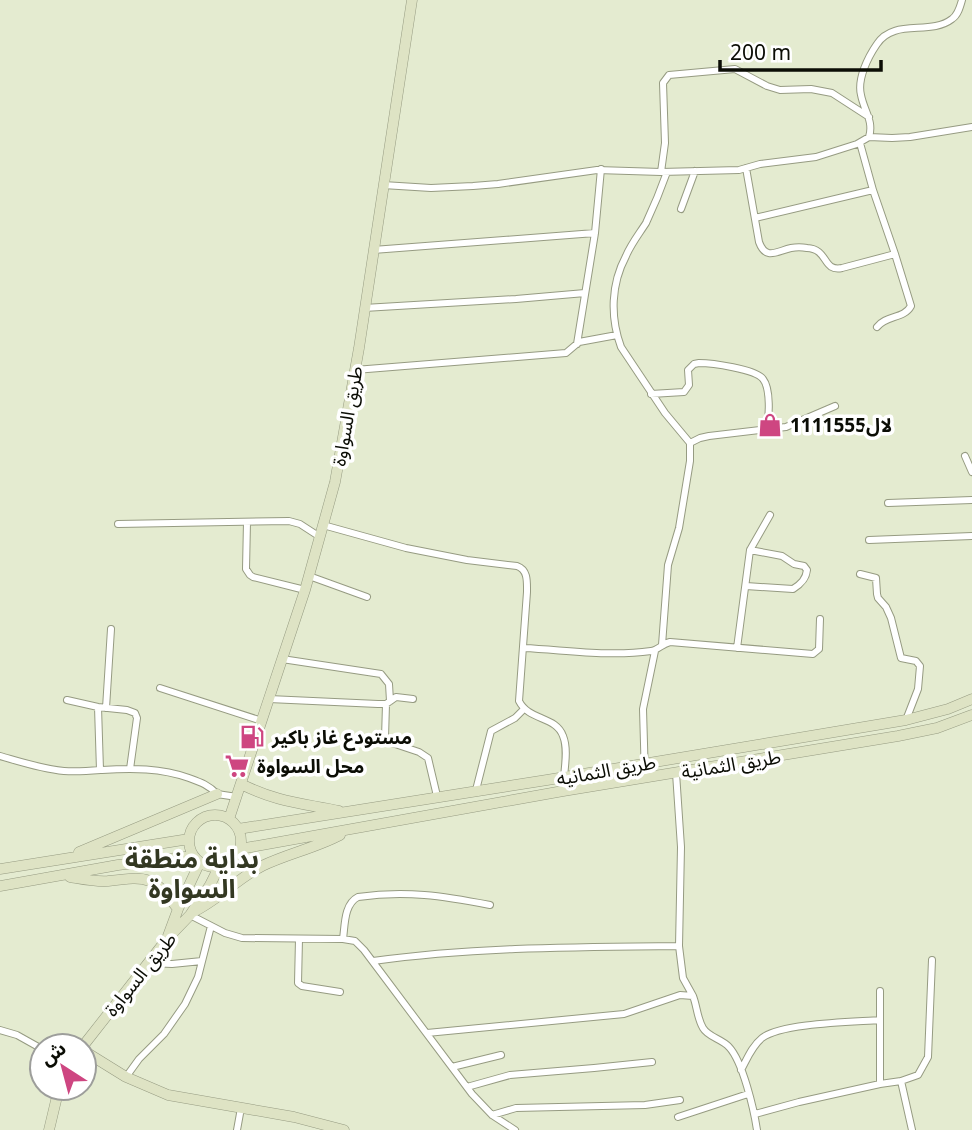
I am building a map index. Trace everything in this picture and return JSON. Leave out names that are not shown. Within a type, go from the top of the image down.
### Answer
[{"type":"street","name":"طريق السواوة","points":[[229,819],[305,590],[338,465],[412,0]]},
{"type":"street","points":[[869,137],[869,117],[860,86],[864,68],[876,45],[881,38],[894,30],[947,22],[957,14],[962,0]]},
{"type":"street","points":[[662,645],[668,565],[679,528],[690,461],[690,443],[665,413],[621,347],[613,299],[620,269],[648,219],[664,172],[663,83],[668,75],[736,69],[772,89],[828,91],[869,117]]},
{"type":"street","points":[[383,185],[440,188],[488,185],[601,169],[664,172],[730,170],[816,157],[860,143],[869,137],[910,137],[972,127]]},
{"type":"street","points":[[860,143],[911,306],[905,313],[889,318],[877,327]]},
{"type":"street","points":[[746,168],[761,247],[768,254],[793,247],[813,248],[820,252],[828,265],[836,269],[895,254]]},
{"type":"street","points":[[577,344],[595,233],[601,169]]},
{"type":"street","points":[[681,209],[695,171]]},
{"type":"street","points":[[755,218],[873,190]]},
{"type":"street","points":[[373,250],[595,233]]},
{"type":"street","points":[[364,309],[584,293]]},
{"type":"street","points":[[355,370],[562,353],[570,351],[585,340],[617,335]]},
{"type":"street","points":[[652,394],[684,393],[689,385],[688,370],[694,364],[750,371],[763,379],[765,384],[769,415],[767,429]]},
{"type":"street","points":[[690,443],[709,436],[793,425],[835,406]]},
{"type":"street","points":[[965,456],[972,471]]},
{"type":"street","points":[[888,503],[972,500]]},
{"type":"street","points":[[737,648],[750,550],[770,514]]},
{"type":"street","points":[[247,522],[248,573],[253,577],[305,590]]},
{"type":"street","points":[[118,524],[295,522],[320,537]]},
{"type":"street","points":[[323,525],[406,548],[521,567],[527,583],[520,701],[523,709],[530,715],[553,724],[562,733],[565,746],[564,777]]},
{"type":"street","points":[[869,540],[972,536]]},
{"type":"street","points":[[746,586],[793,589],[805,578],[807,570],[782,556],[750,550]]},
{"type":"street","points":[[860,574],[876,578],[878,598],[891,618],[901,658],[916,661],[920,666],[918,689],[906,720]]},
{"type":"street","points":[[309,576],[367,597]]},
{"type":"street","points":[[645,778],[643,709],[655,651],[670,642],[813,654],[820,649],[820,619]]},
{"type":"street","points":[[100,770],[102,708],[111,629]]},
{"type":"street","points":[[524,648],[589,653],[655,651]]},
{"type":"street","points":[[282,659],[381,674],[389,684],[385,738],[428,758],[437,796]]},
{"type":"street","points":[[160,688],[262,721]]},
{"type":"street","points":[[269,699],[336,703],[388,702],[396,697],[412,699]]},
{"type":"street","name":"طريق الثمانيه","points":[[238,829],[906,720],[948,709],[972,699]]},
{"type":"street","points":[[67,700],[102,708],[127,710],[136,716],[130,769]]},
{"type":"street","points":[[476,790],[491,731],[515,718],[523,709]]},
{"type":"street","name":"طريق الثمانية","points":[[240,849],[898,736],[937,728],[972,715]]},
{"type":"street","points":[[0,756],[50,769],[79,772],[130,769],[160,771],[204,783],[217,794]]},
{"type":"street","points":[[676,773],[681,847],[679,946],[683,978],[693,996],[704,1031],[732,1050],[755,1114],[757,1130]]},
{"type":"street","points":[[241,784],[276,799],[346,812]]},
{"type":"street","points":[[63,859],[217,794],[237,797]]},
{"type":"street","points":[[216,816],[229,819],[238,829],[240,849],[232,861],[219,867],[206,866],[191,850],[189,839],[194,827],[204,818],[216,816]]},
{"type":"street","points":[[191,913],[262,867],[329,841],[347,831]]},
{"type":"street","points":[[0,869],[189,839]]},
{"type":"street","points":[[0,886],[118,865],[197,859]]},
{"type":"street","points":[[167,939],[197,859]]},
{"type":"street","name":"طريق السواوة","points":[[94,1032],[167,939],[191,913],[219,867]]},
{"type":"street","points":[[62,876],[94,881],[134,877],[148,879],[163,889],[178,909]]},
{"type":"street","points":[[343,939],[349,906],[358,897],[411,893],[490,905]]},
{"type":"street","points":[[191,913],[225,933],[242,938],[355,941],[373,961],[467,1087],[492,1115],[515,1130]]},
{"type":"street","points":[[126,1077],[176,1019],[196,982],[211,926]]},
{"type":"street","points":[[299,939],[298,983],[340,992]]},
{"type":"street","points":[[373,961],[421,954],[474,951],[679,946]]},
{"type":"street","points":[[755,1114],[901,1081],[918,1074],[928,1058],[932,960]]},
{"type":"street","points":[[148,963],[202,961]]},
{"type":"street","points":[[880,991],[880,1084]]},
{"type":"street","points":[[427,1033],[624,1014],[680,995],[693,996]]},
{"type":"street","points":[[741,1070],[754,1047],[766,1035],[800,1026],[880,1020]]},
{"type":"street","points":[[0,1030],[28,1041]]},
{"type":"street","points":[[452,1067],[501,1055]]},
{"type":"street","points":[[98,1060],[126,1077],[168,1095],[241,1108],[307,1125],[344,1130]]},
{"type":"street","points":[[467,1087],[510,1075],[652,1062]]},
{"type":"street","points":[[901,1081],[912,1130]]},
{"type":"street","points":[[678,1117],[748,1094]]},
{"type":"street","points":[[492,1115],[516,1108],[645,1105],[680,1100]]},
{"type":"street","points":[[49,1130],[56,1102]]},
{"type":"street","points":[[237,1130],[241,1108]]},
{"type":"place","name":"1111555لال","points":[[770,425]]},
{"type":"place","name":"مستودع غاز باكير","points":[[252,737]]},
{"type":"place","name":"محل السواوة","points":[[237,766]]},
{"type":"district","name":"بداية منطقة السواوة","points":[[192,874]]}]
